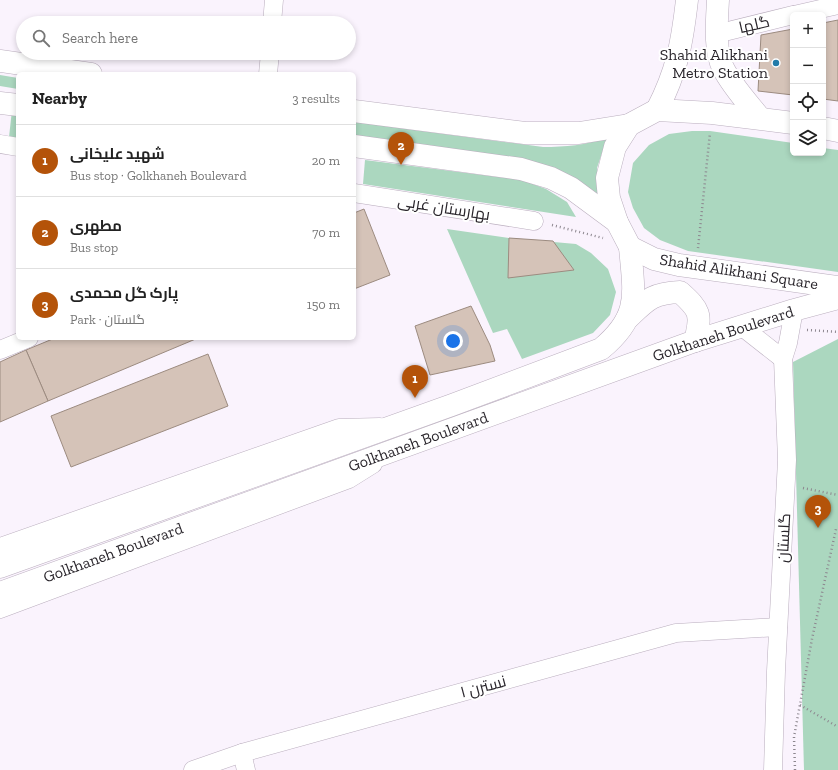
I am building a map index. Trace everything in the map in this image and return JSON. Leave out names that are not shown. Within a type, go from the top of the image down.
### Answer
[{"type":"main road","points":[[657,110],[676,69],[683,42],[688,0]]},
{"type":"main road","points":[[718,0],[716,34],[722,67],[738,92],[760,118]]},
{"type":"main road","points":[[0,61],[77,72]]},
{"type":"main road","points":[[0,103],[16,105]]},
{"type":"main road","points":[[356,111],[525,133],[579,133],[629,125],[657,110],[712,113],[790,123]]},
{"type":"main road","points":[[629,125],[614,147],[607,178],[609,198],[617,222],[630,247]]},
{"type":"main road","points":[[826,128],[838,130]]},
{"type":"main road","points":[[356,146],[521,169],[551,178],[571,188],[617,222]]},
{"type":"main road","name":"Shahid Alikhani Square","points":[[630,247],[654,259],[696,267],[838,287]]},
{"type":"main road","name":"Golkhaneh Boulevard","points":[[0,567],[600,349],[615,337],[627,320],[634,294],[630,247]]},
{"type":"main road","points":[[627,320],[644,303],[661,293],[680,292],[695,306],[700,322],[695,340]]},
{"type":"main road","name":"Golkhaneh Boulevard","points":[[0,593],[695,340],[741,326],[792,319],[838,298]]},
{"type":"street","points":[[273,16],[274,0]]},
{"type":"street","name":"گلها","points":[[806,12],[838,4]]},
{"type":"street","name":"گلها","points":[[716,34],[790,16]]},
{"type":"street","points":[[268,72],[269,60]]},
{"type":"street","points":[[0,144],[16,147]]},
{"type":"street","name":"بهارستان غربی","points":[[356,192],[534,221]]},
{"type":"street","name":"گلستان","points":[[773,770],[778,627],[787,460],[783,359],[792,319]]},
{"type":"street","points":[[741,326],[783,359]]},
{"type":"street","points":[[0,350],[24,340]]},
{"type":"street","points":[[0,547],[339,428],[387,427]]},
{"type":"street","points":[[0,609],[349,479],[397,449]]},
{"type":"street","name":"نسترن ۱","points":[[193,770],[244,762],[676,633],[778,627]]},
{"type":"path","points":[[696,267],[712,113]]},
{"type":"path","points":[[534,221],[584,232],[630,247]]},
{"type":"path","points":[[792,319],[838,332]]},
{"type":"path","points":[[786,484],[838,495]]},
{"type":"path","points":[[795,770],[794,738],[817,617],[836,529],[838,530]]},
{"type":"path","points":[[800,705],[838,727]]},
{"type":"green space","points":[[0,75],[16,78],[16,89],[0,86]]},
{"type":"green space","points":[[12,110],[16,111],[16,138],[9,137]]},
{"type":"green space","points":[[356,122],[543,147],[575,145],[607,138],[597,168],[599,195],[579,182],[356,137]]},
{"type":"green space","points":[[692,131],[710,131],[790,143],[790,156],[826,156],[826,148],[838,150],[838,272],[688,251],[660,240],[644,228],[633,208],[628,192],[633,163],[649,145],[669,134]]},
{"type":"green space","points":[[365,160],[522,180],[546,189],[567,202],[576,217],[363,184]]},
{"type":"green space","points":[[447,229],[509,238],[576,244],[591,253],[608,269],[616,292],[610,315],[593,333],[522,359],[507,329],[493,333]]},
{"type":"green space","points":[[838,339],[838,770],[804,770],[793,362]]},
{"type":"building","points":[[838,20],[838,101],[826,99],[826,22]]},
{"type":"building","name":"Shahid Alikhani Metro Station","points":[[790,30],[790,95],[758,91],[761,35]]},
{"type":"building","points":[[364,209],[390,275],[356,288],[356,212]]},
{"type":"building","points":[[509,238],[553,241],[574,270],[508,278]]},
{"type":"building","points":[[471,306],[490,345],[495,361],[430,375],[415,326]]},
{"type":"building","points":[[50,340],[193,340],[48,401],[26,350]]},
{"type":"building","points":[[26,350],[48,401],[0,422],[0,362]]},
{"type":"building","points":[[208,354],[228,406],[71,467],[51,416]]},
{"type":"place","name":"Shahid Alikhani Metro Station","points":[[776,63]]},
{"type":"place","name":"مطهری","points":[[401,165]]},
{"type":"place","name":"شهید علیخانی","points":[[415,398]]},
{"type":"place","name":"پارک گل محمدی","points":[[818,528]]}]
